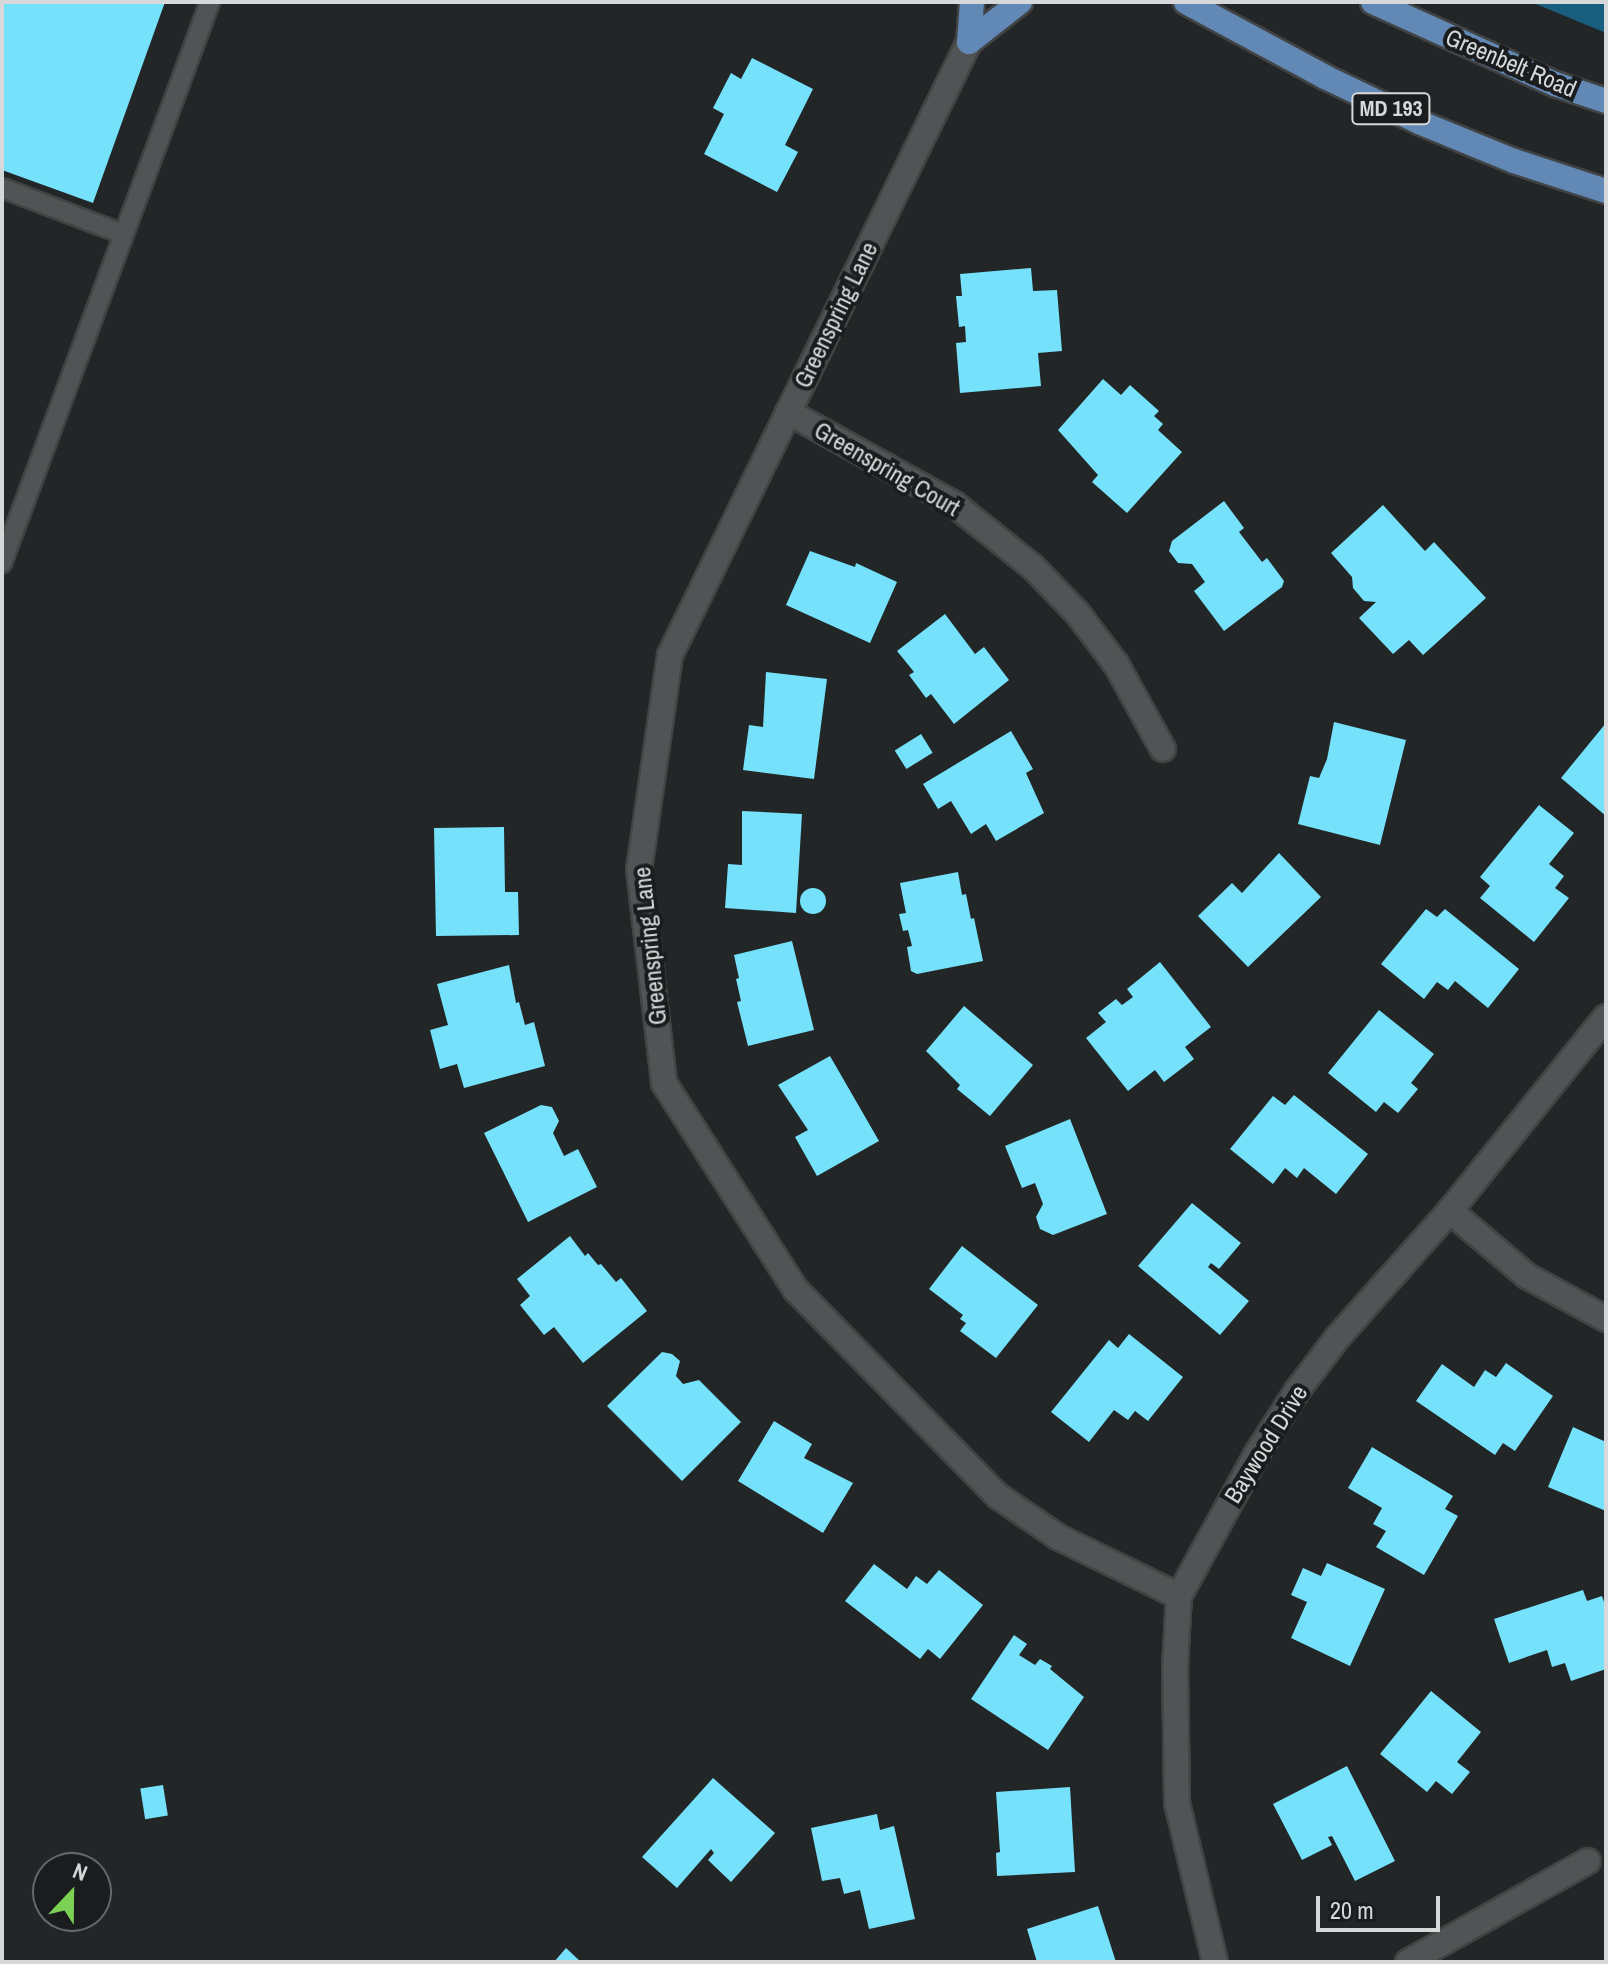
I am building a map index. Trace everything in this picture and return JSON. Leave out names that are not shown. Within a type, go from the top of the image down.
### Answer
[{"type":"main road","points":[[969,42],[972,2]]},
{"type":"main road","points":[[969,42],[1020,2]]},
{"type":"main road","name":"MD 193","points":[[1186,2],[1325,77],[1421,123],[1514,161],[1606,191]]},
{"type":"main road","name":"Greenbelt Road","points":[[1373,2],[1555,84],[1606,101]]},
{"type":"street","name":"Greenspring Lane","points":[[969,42],[670,655],[639,869],[664,1083],[796,1290],[998,1496],[1058,1537],[1179,1596]]},
{"type":"street","name":"Greenspring Court","points":[[788,412],[954,504],[1033,567],[1078,614],[1116,664],[1163,749]]},
{"type":"street","name":"Baywood Drive","points":[[1215,1962],[1177,1803],[1175,1667],[1179,1596],[1251,1464],[1297,1391],[1338,1337],[1450,1211],[1606,1017]]},
{"type":"street","points":[[1450,1211],[1527,1276],[1606,1319]]},
{"type":"street","points":[[1408,1962],[1588,1861]]},
{"type":"lane","points":[[2,563],[210,2]]},
{"type":"lane","points":[[2,188],[123,234]]},
{"type":"shaded area","points":[[1531,2],[1606,2],[1606,33]]},
{"type":"building","points":[[2,2],[165,2],[93,203],[2,170]]},
{"type":"building","points":[[752,58],[813,89],[785,145],[798,152],[777,192],[704,154],[724,114],[713,108],[731,73],[741,79]]},
{"type":"building","points":[[1031,268],[1033,291],[1057,290],[1062,351],[1038,353],[1041,386],[960,393],[956,343],[966,342],[965,326],[959,327],[956,296],[962,296],[960,274]]},
{"type":"building","points":[[1103,379],[1121,395],[1130,385],[1159,411],[1154,416],[1163,424],[1158,430],[1182,452],[1127,513],[1092,482],[1098,475],[1058,430]]},
{"type":"building","points":[[1224,501],[1244,528],[1239,532],[1262,562],[1267,558],[1284,581],[1282,587],[1224,631],[1194,591],[1205,582],[1192,564],[1178,563],[1169,551],[1172,541]]},
{"type":"building","points":[[1383,505],[1425,551],[1434,542],[1486,598],[1423,655],[1409,640],[1393,654],[1359,618],[1376,602],[1364,601],[1353,588],[1352,577],[1331,553]]},
{"type":"building","points":[[810,551],[855,567],[856,563],[897,582],[870,643],[786,605]]},
{"type":"building","points":[[945,614],[975,654],[984,647],[1009,680],[954,724],[931,694],[926,698],[909,675],[914,672],[897,651]]},
{"type":"building","points":[[766,672],[827,679],[814,779],[743,770],[749,725],[763,727]]},
{"type":"building","points":[[1334,722],[1406,740],[1380,845],[1298,824],[1310,776],[1319,778],[1327,759]]},
{"type":"building","points":[[1606,723],[1606,816],[1561,778]]},
{"type":"building","points":[[1011,731],[1033,769],[1026,773],[1044,813],[996,841],[986,824],[971,834],[951,801],[938,809],[923,784]]},
{"type":"building","points":[[921,734],[933,753],[906,769],[895,750]]},
{"type":"building","points":[[1539,805],[1574,833],[1549,864],[1564,876],[1555,888],[1569,898],[1534,942],[1480,898],[1490,886],[1480,877]]},
{"type":"building","points":[[742,811],[802,814],[796,913],[725,908],[728,864],[742,865]]},
{"type":"building","points":[[504,827],[505,892],[518,892],[519,935],[436,936],[434,828]]},
{"type":"building","points":[[1279,853],[1321,897],[1248,967],[1198,916],[1232,883],[1242,893]]},
{"type":"building","points":[[958,872],[962,895],[966,894],[971,919],[974,918],[983,961],[917,974],[911,971],[907,947],[912,946],[908,930],[903,931],[899,914],[906,913],[900,883]]},
{"type":"building","points":[[813,888],[822,892],[826,901],[822,910],[813,914],[804,910],[800,901],[804,892]]},
{"type":"building","points":[[1426,909],[1437,917],[1445,909],[1519,969],[1488,1008],[1455,981],[1448,990],[1437,982],[1424,999],[1381,964]]},
{"type":"building","points":[[792,941],[814,1030],[748,1046],[737,1002],[741,1001],[734,955]]},
{"type":"building","points":[[1160,962],[1211,1027],[1185,1047],[1194,1059],[1164,1082],[1155,1070],[1128,1091],[1086,1038],[1106,1022],[1098,1013],[1116,999],[1122,1005],[1133,997],[1127,989]]},
{"type":"building","points":[[509,965],[516,1003],[519,1002],[525,1025],[534,1022],[545,1066],[464,1088],[457,1064],[440,1069],[430,1030],[448,1025],[437,984]]},
{"type":"building","points":[[964,1006],[1033,1065],[990,1116],[957,1089],[960,1085],[926,1051]]},
{"type":"building","points":[[1379,1010],[1434,1054],[1411,1083],[1418,1089],[1398,1113],[1384,1102],[1376,1112],[1328,1073]]},
{"type":"building","points":[[830,1056],[879,1141],[817,1176],[795,1137],[808,1130],[778,1085]]},
{"type":"building","points":[[1294,1095],[1368,1154],[1336,1194],[1304,1168],[1297,1178],[1285,1168],[1273,1184],[1230,1149],[1273,1096],[1285,1105]]},
{"type":"building","points":[[541,1105],[552,1107],[559,1121],[553,1133],[564,1156],[578,1149],[597,1187],[528,1222],[484,1133]]},
{"type":"building","points":[[1070,1119],[1107,1214],[1053,1235],[1040,1229],[1036,1217],[1043,1204],[1035,1183],[1022,1188],[1005,1146]]},
{"type":"building","points":[[1192,1203],[1241,1243],[1219,1269],[1211,1263],[1208,1267],[1249,1301],[1220,1335],[1138,1266]]},
{"type":"building","points":[[570,1236],[585,1256],[588,1253],[616,1282],[621,1278],[647,1311],[583,1363],[554,1327],[544,1335],[520,1305],[530,1296],[517,1279]]},
{"type":"building","points":[[962,1246],[1038,1305],[996,1358],[960,1331],[966,1323],[960,1319],[963,1315],[929,1289]]},
{"type":"building","points":[[1129,1334],[1183,1377],[1148,1421],[1135,1411],[1128,1420],[1114,1410],[1089,1442],[1051,1412],[1109,1340],[1118,1348]]},
{"type":"building","points":[[662,1352],[672,1354],[680,1361],[676,1376],[683,1384],[699,1380],[741,1422],[682,1481],[607,1406]]},
{"type":"building","points":[[1506,1363],[1553,1396],[1515,1451],[1503,1443],[1495,1455],[1416,1401],[1442,1364],[1474,1387],[1485,1370],[1496,1377]]},
{"type":"building","points":[[774,1421],[812,1444],[804,1458],[853,1483],[823,1533],[738,1481]]},
{"type":"building","points":[[1573,1427],[1606,1442],[1606,1511],[1548,1487]]},
{"type":"building","points":[[1372,1447],[1453,1496],[1445,1509],[1458,1516],[1424,1575],[1376,1547],[1386,1531],[1373,1524],[1382,1508],[1348,1488]]},
{"type":"building","points":[[1327,1563],[1385,1589],[1350,1666],[1291,1638],[1307,1602],[1291,1595],[1303,1568],[1321,1576]]},
{"type":"building","points":[[874,1564],[907,1589],[916,1576],[927,1584],[939,1570],[983,1605],[940,1659],[928,1649],[920,1659],[845,1601]]},
{"type":"building","points":[[1583,1590],[1587,1601],[1602,1596],[1606,1608],[1606,1669],[1571,1681],[1565,1663],[1552,1667],[1547,1650],[1509,1663],[1494,1619]]},
{"type":"building","points":[[1014,1635],[1027,1644],[1019,1655],[1035,1665],[1040,1659],[1052,1666],[1050,1669],[1084,1697],[1048,1750],[971,1699]]},
{"type":"building","points":[[1431,1691],[1481,1732],[1457,1762],[1470,1772],[1452,1794],[1436,1781],[1427,1792],[1380,1754]]},
{"type":"building","points":[[1347,1766],[1395,1861],[1355,1881],[1332,1836],[1328,1837],[1332,1845],[1302,1860],[1273,1804]]},
{"type":"building","points":[[713,1778],[775,1833],[731,1882],[708,1860],[714,1853],[711,1849],[677,1888],[642,1857]]},
{"type":"building","points":[[163,1785],[168,1816],[145,1819],[140,1789]]},
{"type":"building","points":[[1070,1787],[1075,1872],[997,1876],[996,1853],[1000,1852],[996,1792]]},
{"type":"building","points":[[877,1814],[880,1830],[894,1826],[915,1919],[869,1929],[860,1890],[844,1894],[840,1878],[822,1881],[811,1828]]},
{"type":"building","points":[[1098,1906],[1116,1962],[1037,1962],[1027,1929]]},
{"type":"building","points":[[566,1948],[581,1962],[554,1962]]}]
